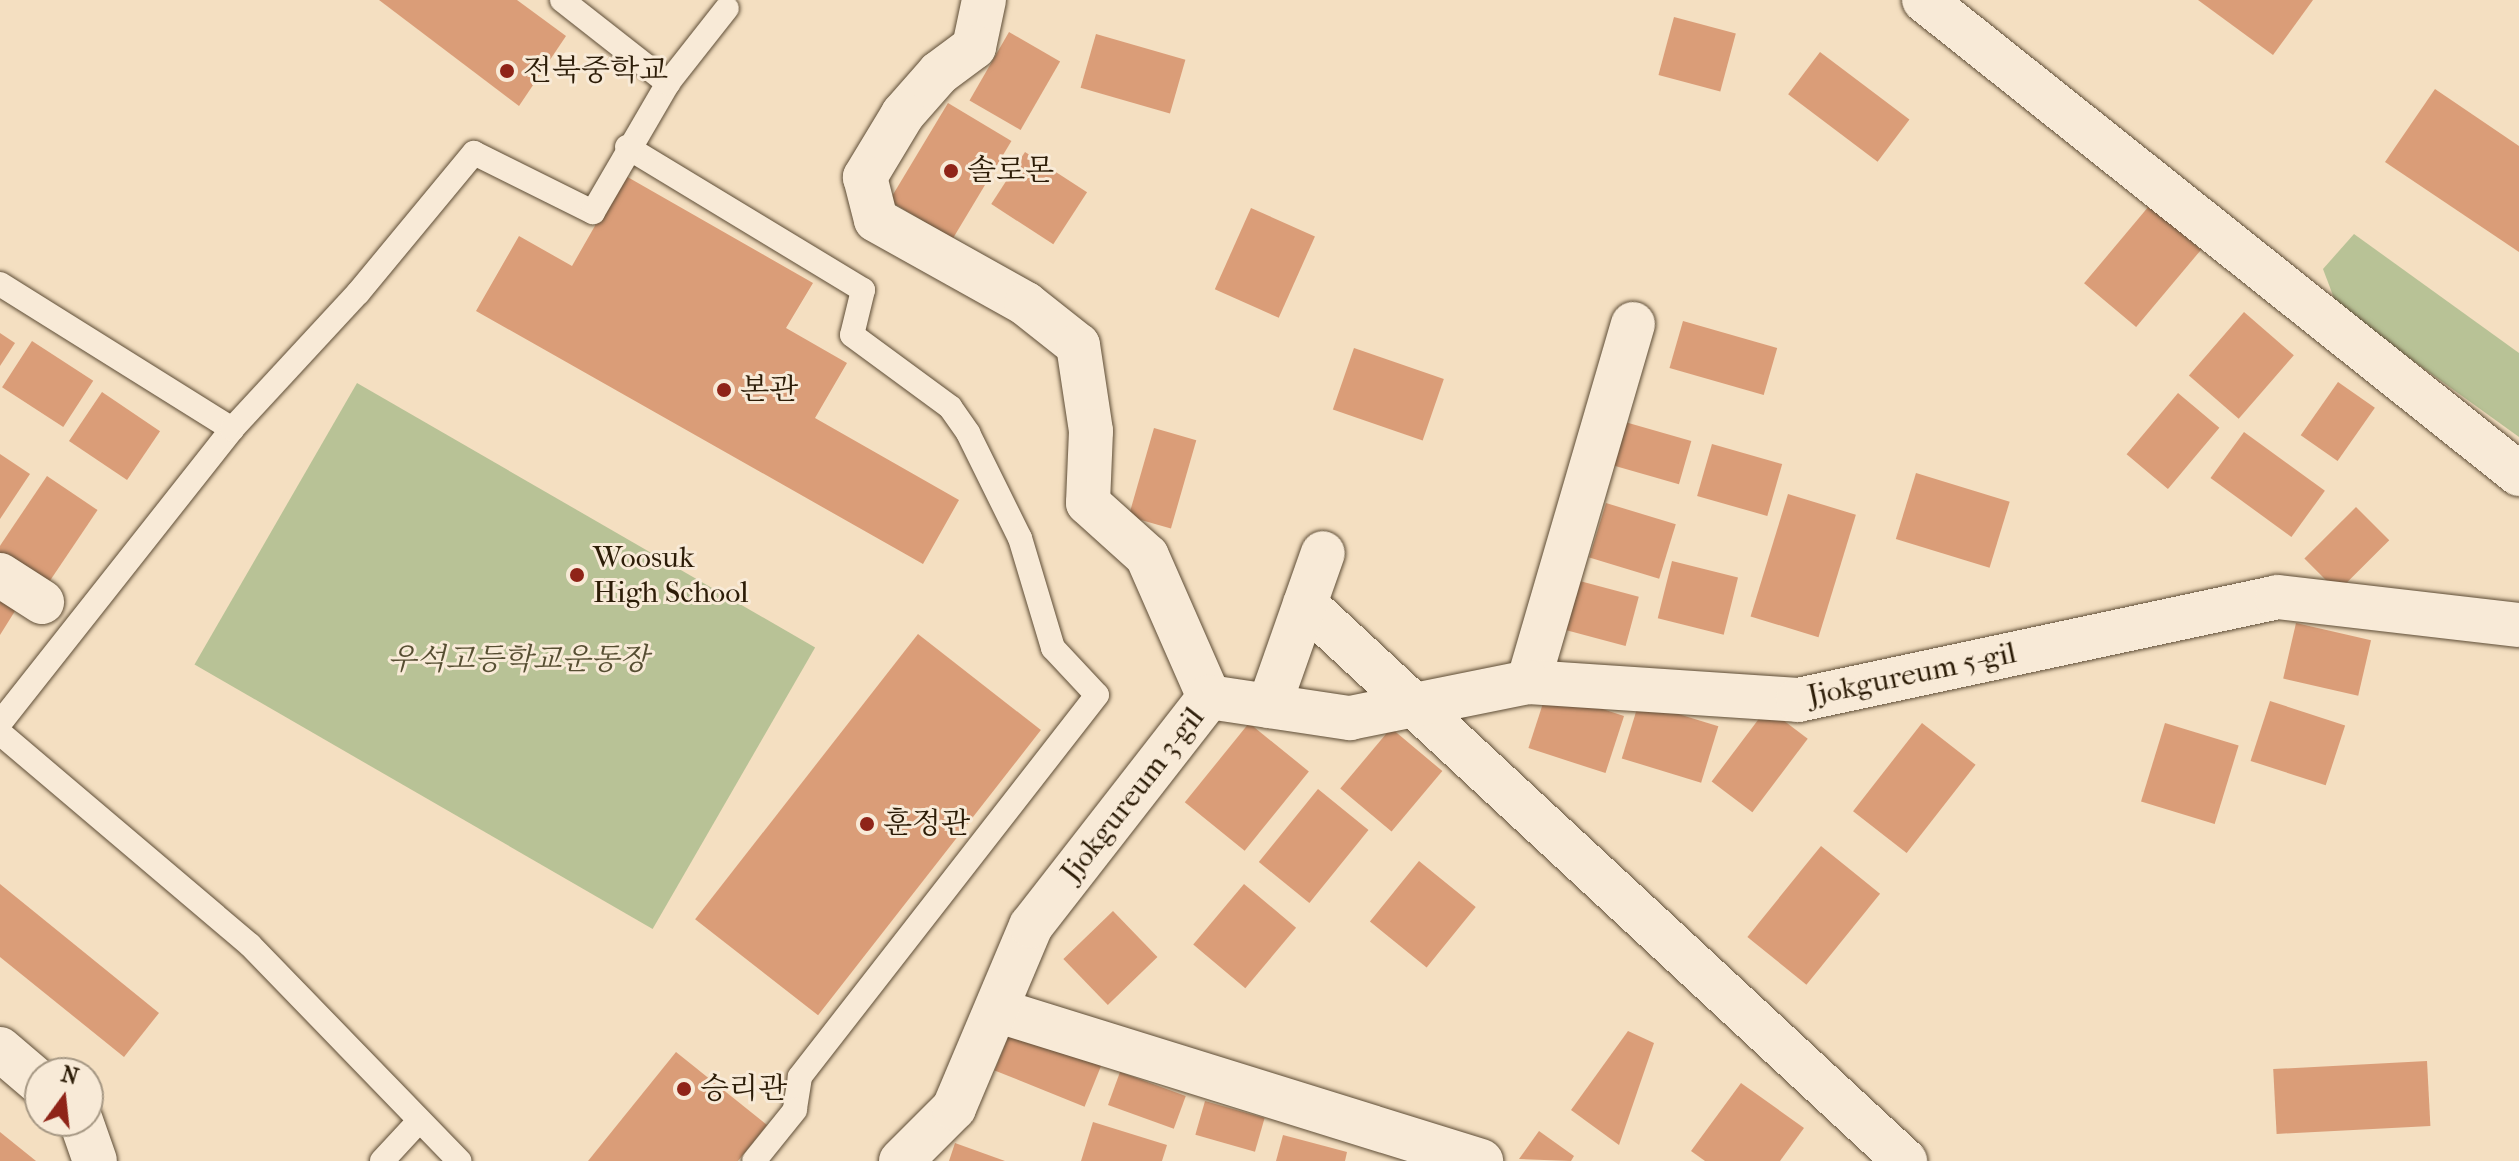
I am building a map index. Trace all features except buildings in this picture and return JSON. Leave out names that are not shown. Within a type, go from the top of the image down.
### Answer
[{"type":"street","points":[[984,0],[974,47],[939,73],[903,114],[865,177],[876,220],[1026,304],[1078,345],[1091,431],[1088,503],[1147,556],[1209,697]]},
{"type":"street","points":[[1924,0],[2519,474]]},
{"type":"street","points":[[1528,682],[1633,324]]},
{"type":"street","points":[[1269,706],[1323,553]]},
{"type":"street","points":[[0,575],[42,602]]},
{"type":"street","name":"Jjokgureum 5-gil","points":[[1528,682],[1798,700],[2277,597],[2511,614]]},
{"type":"street","points":[[1305,604],[1905,1161]]},
{"type":"street","name":"Jjokgureum 3-gil","points":[[901,1161],[954,1108],[999,1011],[1031,926],[1209,697],[1350,718],[1528,682]]},
{"type":"street","points":[[999,1011],[1481,1161]]},
{"type":"street","points":[[0,1049],[24,1069]]},
{"type":"street","points":[[87,1137],[95,1161]]},
{"type":"lane","points":[[562,0],[668,83]]},
{"type":"lane","points":[[0,723],[232,429],[358,293],[474,153],[593,212],[627,147],[668,83],[727,8]]},
{"type":"lane","points":[[627,147],[863,290],[852,335],[950,407],[968,433],[1020,538],[1053,648],[1097,695],[800,1077],[795,1110],[754,1161]]},
{"type":"lane","points":[[0,284],[232,429]]},
{"type":"lane","points":[[0,733],[250,945],[459,1161]]},
{"type":"lane","points":[[382,1161],[419,1121]]},
{"type":"green space","points":[[2354,234],[2519,353],[2519,437],[2337,306],[2323,269]]},
{"type":"green space","name":"우석고등학교운동장","points":[[357,383],[815,647],[653,929],[195,664]]},
{"type":"place","name":"전북중학교","points":[[507,71]]},
{"type":"place","name":"솔로몬","points":[[951,171]]},
{"type":"place","name":"본관","points":[[724,390]]},
{"type":"place","name":"Woosuk High School","points":[[577,575]]},
{"type":"place","name":"훈정관","points":[[867,824]]},
{"type":"place","name":"승리관","points":[[684,1089]]}]
